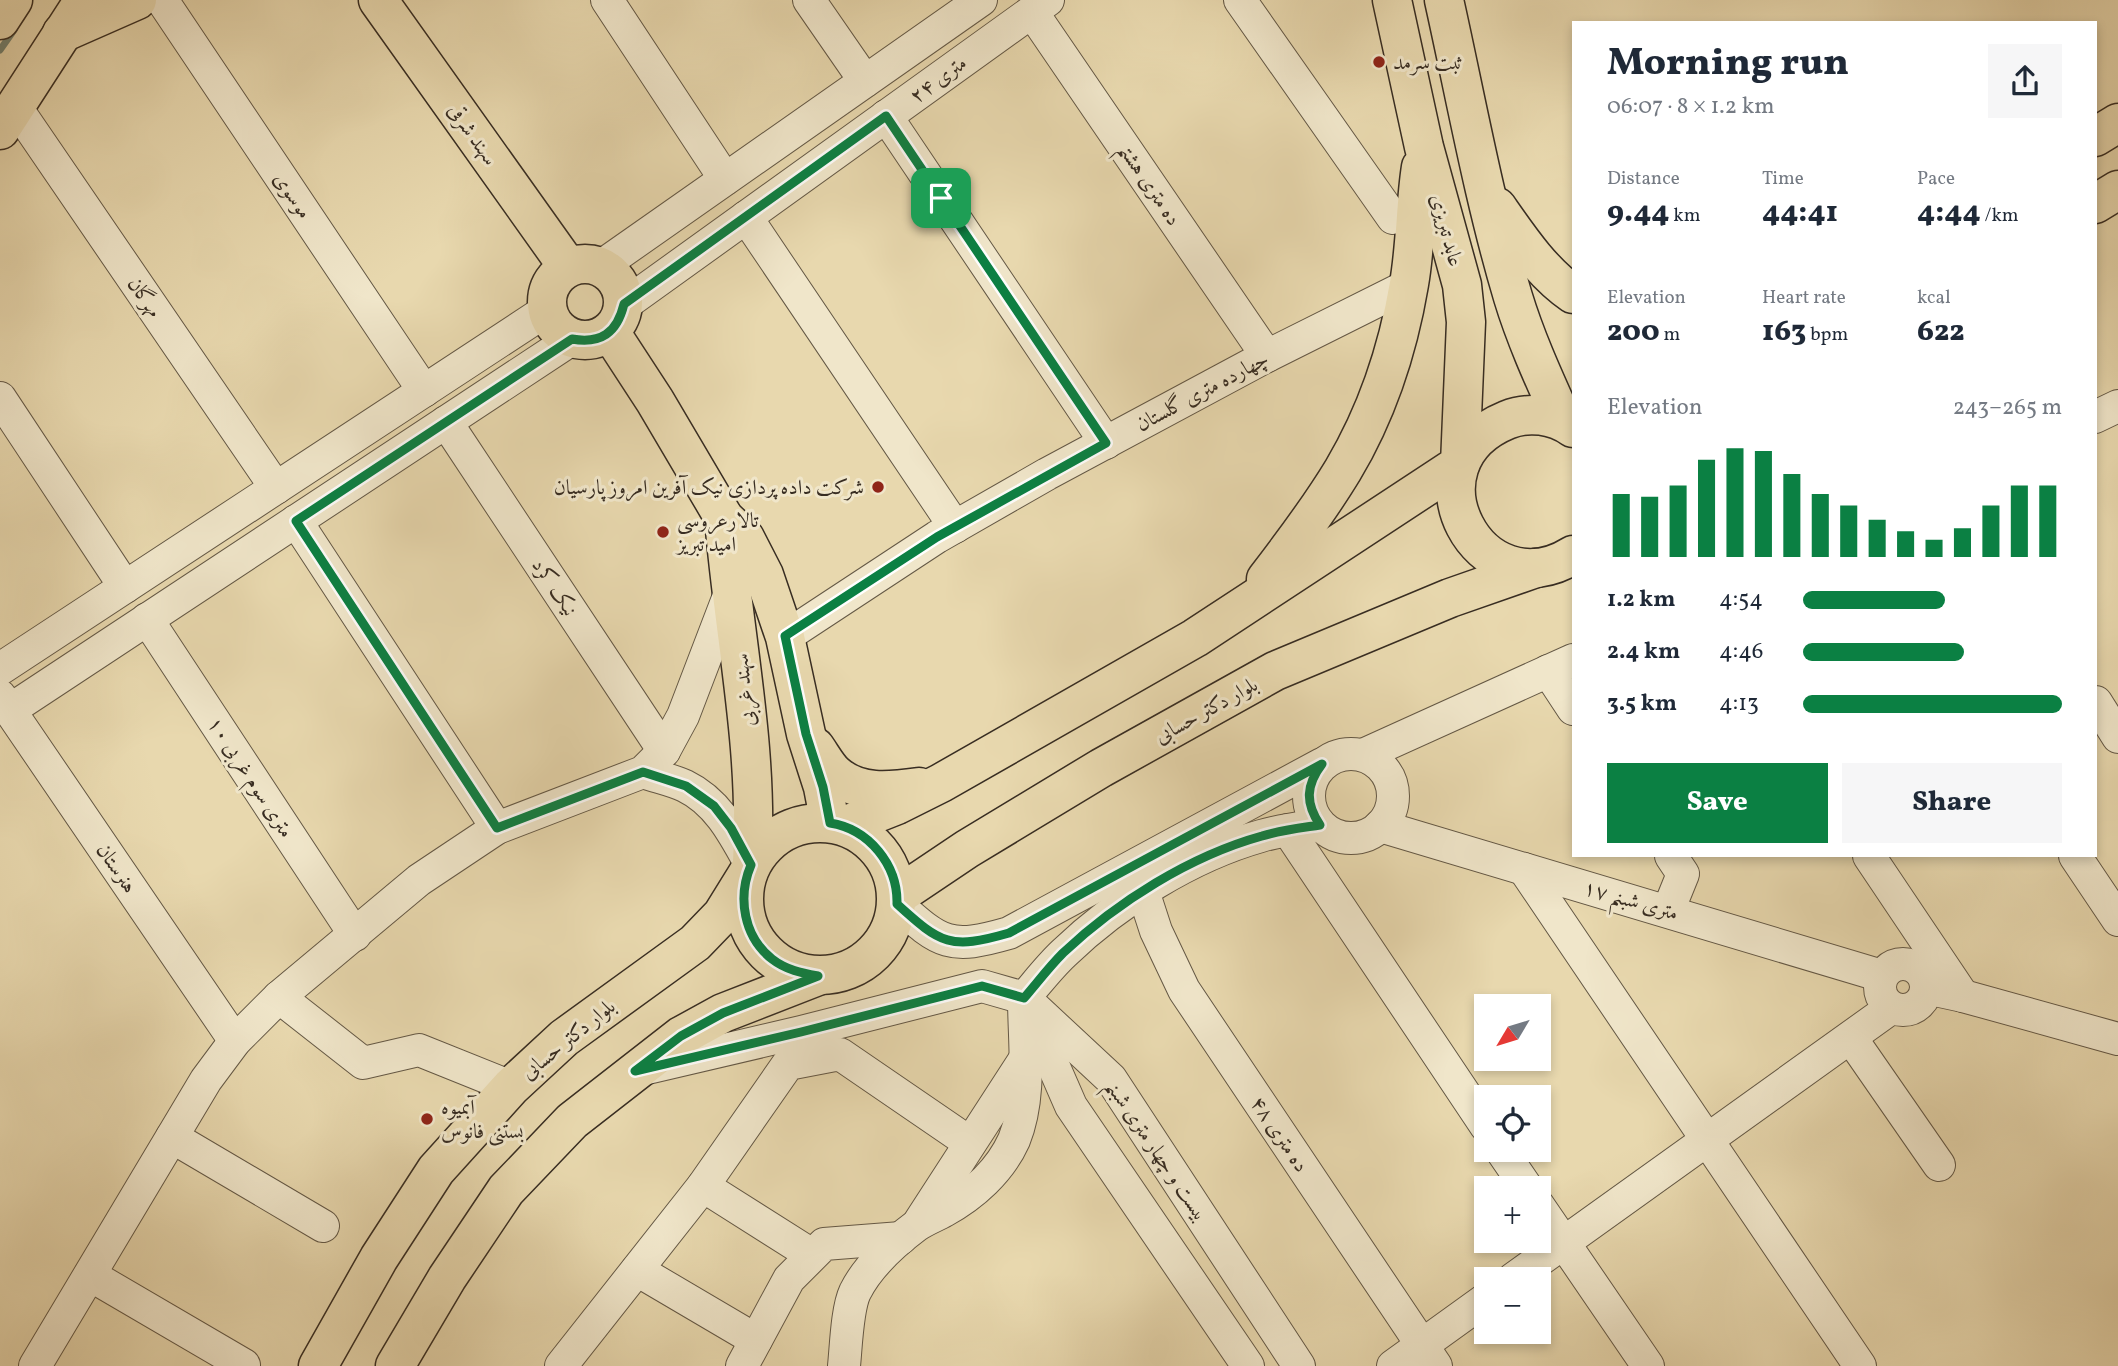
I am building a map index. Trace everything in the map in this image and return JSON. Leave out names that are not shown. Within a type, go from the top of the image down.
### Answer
[{"type":"main road","points":[[0,20],[13,0]]},
{"type":"main road","points":[[7,118],[84,0]]},
{"type":"main road","points":[[62,33],[137,0]]},
{"type":"main road","name":"سهند شرقی","points":[[379,0],[584,267]]},
{"type":"main road","name":"عابد تبریزی","points":[[1392,0],[1424,147],[1462,285],[1466,322],[1464,413],[1460,464],[1455,488],[1458,513],[1469,535],[1487,554],[1511,565],[1536,568]]},
{"type":"main road","points":[[1444,0],[1486,192],[1514,299],[1535,358],[1570,422]]},
{"type":"main road","points":[[2097,136],[2118,123]]},
{"type":"main road","points":[[1249,601],[1314,515],[1364,431],[1396,346],[1409,285],[1424,147]]},
{"type":"main road","points":[[2097,203],[2118,190]]},
{"type":"main road","points":[[1486,192],[1530,252],[1572,293]]},
{"type":"main road","points":[[584,267],[613,276],[621,288],[617,318],[592,341],[572,339],[564,335],[554,325],[547,310],[548,291],[560,273],[584,267]]},
{"type":"main road","name":"سهند غربی","points":[[617,318],[655,401],[724,518],[745,538],[764,575],[785,636],[806,734],[837,825]]},
{"type":"main road","points":[[837,825],[897,805],[942,783],[1195,638],[1460,464],[1473,442],[1491,426],[1514,416],[1539,415],[1570,422]]},
{"type":"main road","name":"سهند غربی","points":[[724,518],[747,713],[755,826],[750,867]]},
{"type":"main road","name":"بلوار دکتر حسابی","points":[[897,900],[967,849],[1101,768],[1275,671],[1450,598],[1536,568],[1562,562],[1572,556]]},
{"type":"main road","points":[[806,734],[834,773],[857,788],[892,790],[942,783]]},
{"type":"main road","points":[[395,1366],[447,1278],[506,1190],[572,1121],[681,1036],[723,1013],[818,976],[841,973],[862,963],[880,948],[891,928],[897,900],[892,873],[881,853],[865,837],[837,825],[807,823],[785,830],[766,844],[750,867],[743,897],[746,921],[757,943],[773,960],[794,972],[818,976]]},
{"type":"main road","name":"بلوار دکتر حسابی","points":[[318,1366],[379,1258],[436,1170],[511,1087],[564,1038],[695,943],[722,915],[750,867]]},
{"type":"street","name":"موسوی","points":[[162,0],[424,391]]},
{"type":"street","points":[[607,0],[725,179]]},
{"type":"street","points":[[809,0],[865,81]]},
{"type":"street","name":"۲۴ متری","points":[[584,267],[725,179],[981,0]]},
{"type":"street","points":[[1240,0],[1393,218]]},
{"type":"street","name":"۲۴ متری","points":[[617,318],[746,217],[1040,6]]},
{"type":"street","name":"ده متری هشتم","points":[[1040,6],[1267,356]]},
{"type":"street","points":[[886,116],[1106,443]]},
{"type":"street","name":"مهرگان","points":[[7,118],[276,488]]},
{"type":"street","points":[[746,217],[955,527]]},
{"type":"street","name":"چهارده متری گلستان","points":[[785,636],[955,527],[1267,356],[1409,285]]},
{"type":"street","points":[[0,669],[547,310]]},
{"type":"street","points":[[5,703],[147,620],[572,339]]},
{"type":"street","points":[[0,398],[125,587]]},
{"type":"street","points":[[2097,416],[2118,406]]},
{"type":"street","name":"نیک کرد","points":[[446,422],[653,762]]},
{"type":"street","points":[[296,521],[497,828]]},
{"type":"street","points":[[35,1366],[206,1080],[235,1041],[279,997],[419,880],[497,828],[653,762],[683,716],[732,588]]},
{"type":"street","name":"۱۰ متری سوم غربی","points":[[147,620],[355,935]]},
{"type":"street","points":[[1363,755],[1561,666],[1572,705]]},
{"type":"street","name":"هنرستان","points":[[5,703],[235,1041]]},
{"type":"street","points":[[2097,704],[2118,737]]},
{"type":"street","points":[[897,900],[931,933],[950,942],[977,942],[1009,933],[1322,764],[1341,754],[1363,755],[1376,762],[1386,773],[1392,786],[1393,801],[1389,815],[1380,827],[1371,833],[1349,838],[1338,836],[1320,825],[1312,814],[1308,801],[1309,788],[1322,764]]},
{"type":"street","points":[[653,762],[714,806],[731,828],[750,867]]},
{"type":"street","points":[[844,1366],[853,1295],[872,1265],[909,1232],[983,1183],[1012,1143],[1019,1127],[1024,1095],[1024,998],[1063,954],[1143,891],[1208,856],[1261,836],[1320,825]]},
{"type":"street","name":"۱۷ متری شبنم","points":[[1380,827],[1882,976]]},
{"type":"street","points":[[1288,830],[1474,1108]]},
{"type":"street","points":[[1668,911],[1683,874],[1672,857]]},
{"type":"street","points":[[1870,857],[1963,996]]},
{"type":"street","points":[[2076,857],[2118,920]]},
{"type":"street","points":[[1524,869],[1860,1366]]},
{"type":"street","name":"ده متری ۴۸","points":[[1143,891],[1156,931],[1184,990],[1429,1355]]},
{"type":"street","points":[[1909,965],[1922,974],[1926,988],[1920,1003],[1914,1008],[1891,1008],[1881,997],[1880,982],[1882,976],[1894,966],[1909,965]]},
{"type":"street","points":[[635,1071],[982,986],[1024,998]]},
{"type":"street","points":[[1926,988],[2118,1039]]},
{"type":"street","points":[[279,997],[363,1063],[419,1050],[511,1087]]},
{"type":"street","points":[[1024,998],[1071,1106],[1248,1366]]},
{"type":"street","name":"بیست و چهار متری شبنم","points":[[1024,998],[1111,1079],[1299,1366]]},
{"type":"street","points":[[1530,1267],[1891,1008]]},
{"type":"street","points":[[1851,1038],[1939,1165]]},
{"type":"street","points":[[561,1366],[703,1186],[788,1064],[840,1054],[970,1143]]},
{"type":"street","points":[[637,1270],[749,1353],[789,1279],[824,1244],[909,1232],[1025,1059]]},
{"type":"street","points":[[172,1137],[323,1226]]},
{"type":"street","points":[[703,1186],[812,1255]]},
{"type":"street","points":[[1551,1224],[1648,1366]]},
{"type":"street","points":[[90,1275],[244,1365]]},
{"type":"street","points":[[1393,1366],[1429,1355],[1474,1311]]},
{"type":"waterway","points":[[0,50],[14,30]]},
{"type":"place","name":"ثبت سرمد","points":[[1379,62]]},
{"type":"place","name":"شرکت داده پردازی نیک آفرین امروز پارسیان","points":[[878,487]]},
{"type":"place","name":"تالارعروسی امید تبریز","points":[[663,532]]},
{"type":"place","name":"آبمیوه بستنی فانوس","points":[[427,1119]]},
{"type":"route","points":[[886,116],[941,198],[1106,443],[937,537],[785,636],[806,734],[823,787],[830,823],[844,826],[865,837],[881,853],[892,873],[897,904],[931,933],[950,942],[977,942],[1009,933],[1322,764],[1309,788],[1308,801],[1312,814],[1320,825],[1261,836],[1232,846],[1143,891],[1063,954],[1024,998],[982,986],[635,1071],[681,1036],[723,1013],[818,976],[794,972],[773,960],[757,943],[746,921],[743,897],[751,865],[731,828],[714,806],[686,786],[643,772],[497,828],[296,521],[572,339],[592,341],[610,332],[620,318],[624,304],[886,116]]}]
